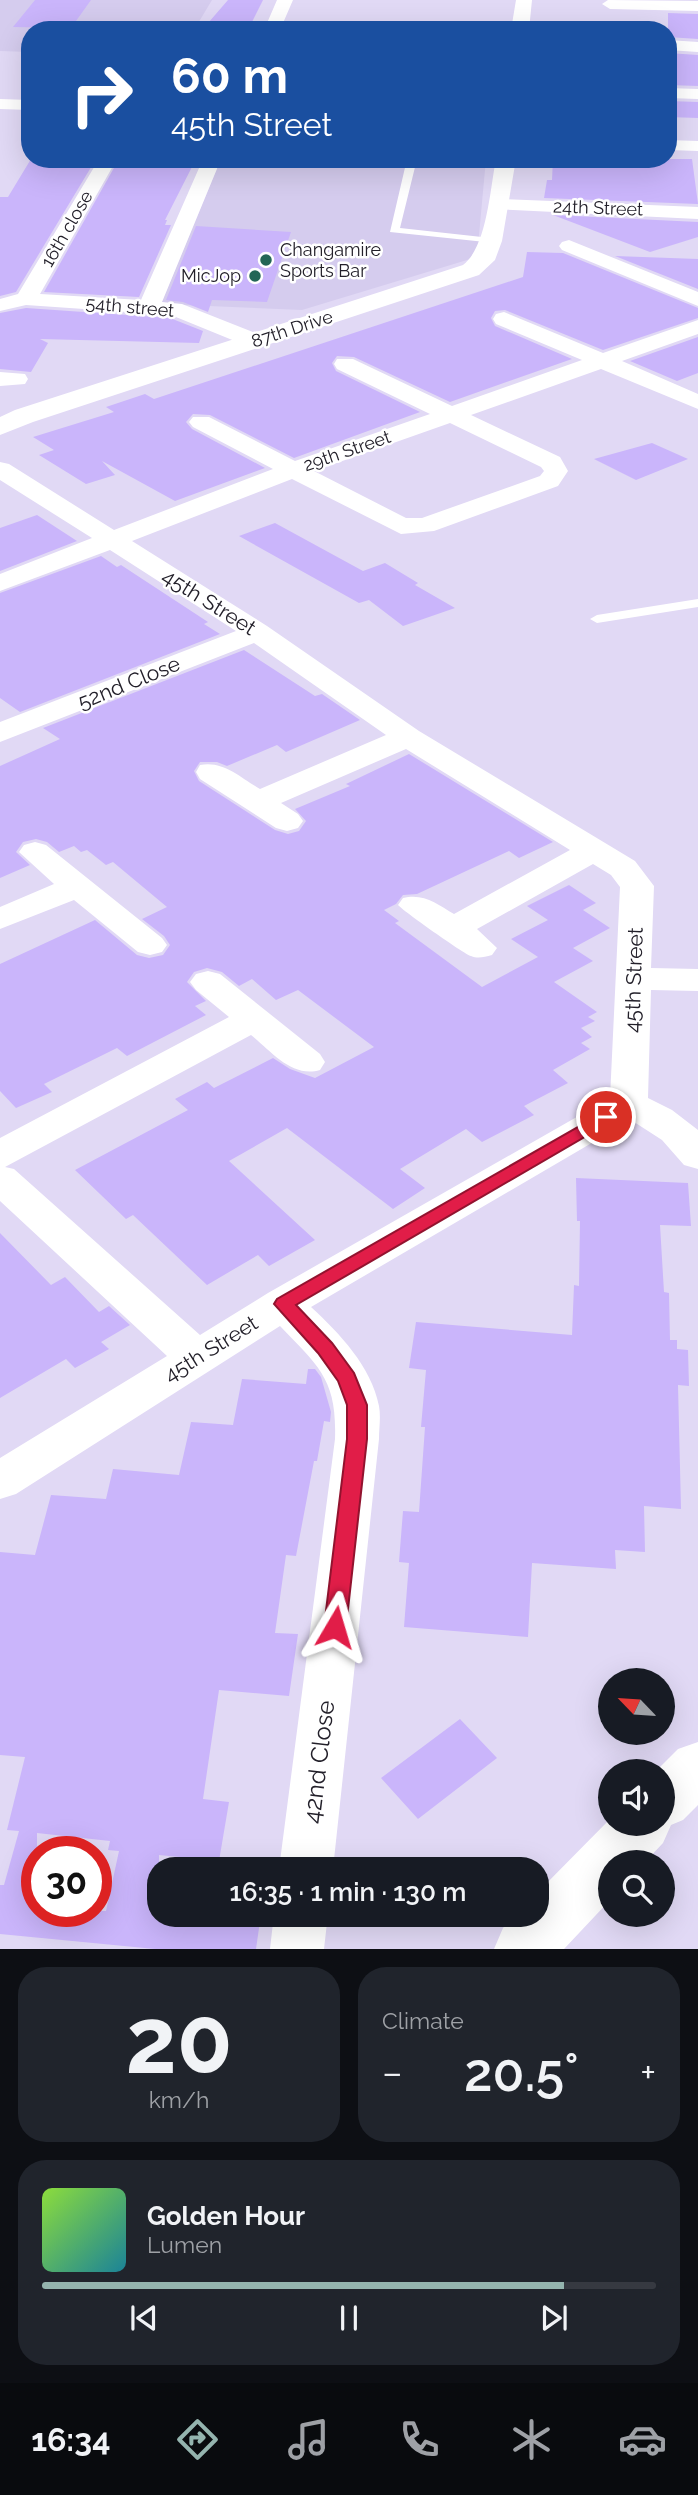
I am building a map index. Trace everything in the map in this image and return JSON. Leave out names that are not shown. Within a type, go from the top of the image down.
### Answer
[{"type":"street","points":[[276,21],[285,0]]},
{"type":"street","points":[[521,21],[524,0]]},
{"type":"street","points":[[610,4],[698,6]]},
{"type":"street","points":[[677,46],[698,47]]},
{"type":"street","points":[[677,93],[698,94]]},
{"type":"street","points":[[0,104],[21,105]]},
{"type":"street","points":[[677,145],[698,146]]},
{"type":"street","name":"16th close","points":[[26,299],[103,168]]},
{"type":"street","points":[[149,307],[208,168]]},
{"type":"street","name":"87th Drive","points":[[0,427],[24,416],[471,270],[484,260],[491,241],[505,168]]},
{"type":"street","name":"24th Street","points":[[499,205],[698,213]]},
{"type":"street","points":[[569,246],[698,300]]},
{"type":"street","points":[[573,274],[607,263]]},
{"type":"street","name":"54th street","points":[[0,304],[26,299],[183,311],[254,341]]},
{"type":"street","points":[[504,319],[698,402]]},
{"type":"street","name":"29th Street","points":[[0,583],[293,470],[603,363],[698,327]]},
{"type":"street","points":[[201,422],[391,523],[412,527],[425,526],[549,481],[554,476],[556,471],[551,462],[345,364]]},
{"type":"street","name":"45th Street","points":[[0,469],[257,632],[408,737],[623,867],[638,886],[629,1104],[283,1304],[0,1481]]},
{"type":"street","name":"52nd Close","points":[[0,733],[257,632]]},
{"type":"street","points":[[257,802],[408,737]]},
{"type":"street","points":[[211,772],[287,821]]},
{"type":"street","points":[[415,905],[467,938],[593,850]]},
{"type":"street","points":[[35,852],[150,945]]},
{"type":"street","points":[[0,919],[78,886]]},
{"type":"street","points":[[634,978],[698,980]]},
{"type":"street","points":[[208,982],[307,1062]]},
{"type":"street","points":[[0,1156],[201,1045],[254,1019]]},
{"type":"street","points":[[629,1104],[658,1116],[687,1139],[698,1156]]},
{"type":"street","points":[[0,1179],[197,1358]]},
{"type":"street","name":"42nd Close","points":[[283,1304],[325,1348],[347,1378],[357,1405],[357,1439],[307,1857]]},
{"type":"street","points":[[675,1790],[698,1767]]},
{"type":"street","points":[[524,1949],[632,1836]]},
{"type":"street","points":[[297,1949],[300,1927]]},
{"type":"lane","points":[[410,168],[394,230],[491,241]]},
{"type":"lane","points":[[597,619],[698,603]]},
{"type":"shaded area","points":[[0,0],[212,0],[199,21],[21,21],[21,52],[0,51]]},
{"type":"shaded area","points":[[217,168],[485,168],[477,257],[302,310],[161,304]]},
{"type":"building","points":[[35,0],[91,0],[76,21],[21,21],[21,27],[13,27]]},
{"type":"building","points":[[228,0],[263,0],[252,21],[210,21]]},
{"type":"building","points":[[668,13],[698,14],[698,39],[677,38],[677,21],[668,21]]},
{"type":"building","points":[[677,54],[698,55],[698,86],[677,85]]},
{"type":"building","points":[[677,101],[698,102],[698,118],[677,117]]},
{"type":"building","points":[[677,159],[692,159],[698,204],[544,198],[547,180],[552,180],[553,168],[677,168]]},
{"type":"building","points":[[26,168],[91,168],[16,292],[0,296],[0,197],[8,197]]},
{"type":"building","points":[[114,168],[191,168],[165,220],[165,225],[171,225],[139,297],[44,292]]},
{"type":"building","points":[[553,215],[698,222],[698,237],[650,252]]},
{"type":"building","points":[[196,226],[291,232],[267,302],[212,300],[208,312],[183,302],[166,300]]},
{"type":"building","points":[[527,252],[563,253],[698,308],[698,318],[603,350],[505,310],[495,311],[491,318],[495,326],[572,359],[450,402],[354,357],[337,356],[332,363],[336,371],[420,412],[294,458],[210,415],[193,414],[186,422],[192,429],[265,468],[175,501],[102,461],[115,475],[86,484],[39,455],[54,450],[33,437],[114,412],[106,407],[145,394],[154,399],[523,277]]},
{"type":"building","points":[[615,256],[698,259],[698,289]]},
{"type":"building","points":[[26,308],[170,318],[203,331],[199,343],[40,339],[48,343],[31,372],[0,369],[0,313]]},
{"type":"building","points":[[698,337],[698,373],[677,381],[630,361]]},
{"type":"building","points":[[652,443],[688,459],[636,480],[594,459]]},
{"type":"building","points":[[37,515],[77,541],[0,571],[0,528]]},
{"type":"building","points":[[275,523],[363,571],[385,563],[418,583],[415,585],[455,608],[403,626],[369,600],[359,603],[239,536]]},
{"type":"building","points":[[101,556],[117,567],[121,565],[208,622],[204,624],[220,634],[20,712],[0,698],[0,593]]},
{"type":"building","points":[[244,650],[315,696],[322,694],[360,720],[286,752],[277,745],[227,766],[217,762],[200,762],[194,771],[199,781],[275,830],[288,834],[299,831],[306,821],[295,809],[350,786],[346,784],[409,754],[553,842],[519,858],[509,851],[417,894],[403,895],[396,904],[384,910],[399,921],[395,923],[482,987],[538,957],[511,939],[548,920],[527,906],[569,885],[596,903],[583,910],[610,928],[573,948],[593,961],[554,982],[597,1012],[588,1017],[595,1021],[581,1028],[592,1037],[581,1043],[590,1049],[553,1070],[568,1083],[524,1106],[534,1115],[482,1142],[466,1129],[400,1169],[425,1188],[393,1209],[287,1128],[229,1161],[315,1240],[269,1266],[258,1255],[207,1285],[133,1215],[126,1219],[75,1170],[188,1110],[175,1099],[207,1082],[214,1088],[273,1058],[290,1069],[315,1078],[374,1047],[298,990],[276,1000],[252,979],[239,986],[222,972],[207,968],[194,972],[187,982],[206,1001],[195,1006],[206,1015],[127,1056],[117,1048],[44,1084],[52,1092],[16,1108],[0,1091],[0,964],[95,920],[137,955],[149,958],[163,955],[170,945],[164,936],[142,919],[167,907],[113,862],[106,865],[87,850],[81,852],[74,846],[59,852],[47,842],[36,839],[23,842],[16,852],[30,865],[0,878],[0,766],[60,739],[43,728]]},
{"type":"building","points":[[576,1178],[688,1183],[691,1226],[660,1225],[664,1292],[669,1293],[670,1340],[677,1340],[677,1349],[688,1350],[689,1386],[678,1385],[681,1509],[644,1506],[645,1552],[615,1550],[616,1569],[532,1563],[528,1637],[404,1627],[409,1563],[399,1562],[403,1511],[419,1512],[425,1427],[421,1427],[426,1370],[409,1368],[416,1322],[572,1335],[574,1285],[579,1286],[580,1221],[577,1221]]},
{"type":"building","points":[[0,1233],[51,1285],[65,1277],[99,1312],[109,1306],[130,1325],[101,1342],[109,1349],[75,1368],[66,1359],[0,1398]]},
{"type":"building","points":[[308,1369],[315,1369],[321,1377],[331,1412],[330,1422],[324,1421],[317,1461],[314,1461],[296,1556],[286,1555],[275,1633],[298,1634],[289,1696],[219,1690],[203,1799],[229,1802],[220,1857],[147,1857],[147,1927],[259,1927],[256,1949],[155,1949],[0,1934],[0,1885],[4,1885],[19,1831],[7,1830],[25,1757],[0,1755],[0,1552],[35,1555],[51,1495],[106,1499],[113,1469],[179,1475],[191,1422],[233,1425],[242,1379],[306,1384]]},
{"type":"building","points":[[460,1719],[497,1758],[418,1819],[381,1778]]},
{"type":"place","name":"Changamire Sports Bar","points":[[266,260]]},
{"type":"place","name":"MicJop","points":[[255,276]]},
{"type":"route","points":[[335,1627],[357,1439],[357,1405],[347,1378],[325,1348],[283,1304],[606,1117]]}]
